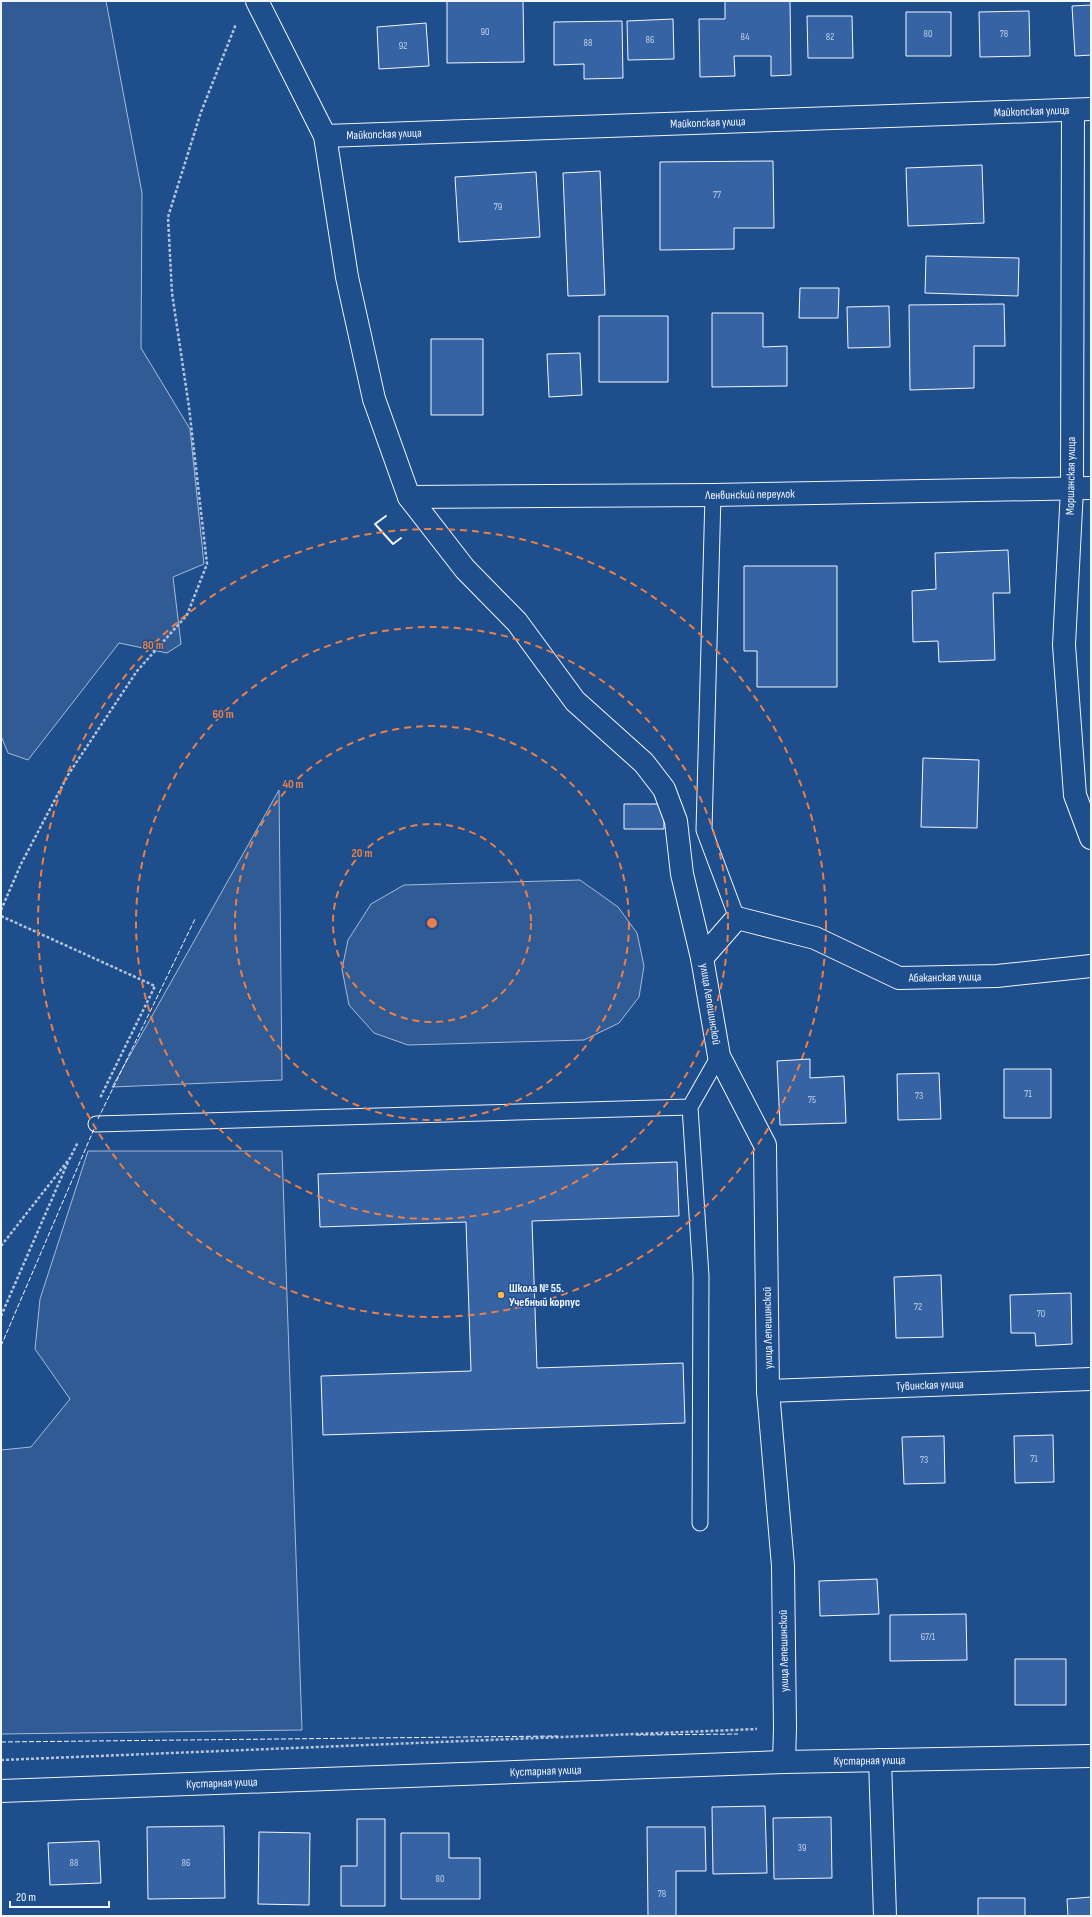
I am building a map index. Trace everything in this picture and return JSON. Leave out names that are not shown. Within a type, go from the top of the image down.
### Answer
[{"type":"street","points":[[257,1],[325,136],[347,277],[374,399],[409,497],[465,568],[517,622],[575,701],[644,764],[664,789],[676,821],[682,874],[702,958]]},
{"type":"street","name":"Майкопская улица","points":[[325,136],[1082,110]]},
{"type":"street","name":"Моршанская улица","points":[[1082,110],[1081,489],[1064,645],[1075,795],[1091,838]]},
{"type":"street","name":"Ленвинский переулок","points":[[409,497],[713,495],[1081,489]]},
{"type":"street","name":"улица Лепешинской","points":[[737,918],[702,958],[719,1056],[765,1145],[768,1391],[783,1566],[784,1762]]},
{"type":"street","name":"Абаканская улица","points":[[737,918],[815,938],[899,978],[997,976],[1091,966]]},
{"type":"street","name":"Тувинская улица","points":[[768,1391],[1091,1379]]},
{"type":"street","name":"Кустарная улица","points":[[1,1791],[784,1762],[1091,1756]]},
{"type":"street","points":[[880,1760],[885,1916]]},
{"type":"lane","points":[[713,495],[704,830],[737,918]]},
{"type":"lane","points":[[700,1524],[701,1276],[690,1107],[719,1056]]},
{"type":"lane","points":[[96,1124],[690,1107]]},
{"type":"path","points":[[1,910],[21,864],[68,775],[137,671],[187,615],[207,564],[189,406],[172,293],[168,217],[201,112],[230,36],[238,22]]},
{"type":"path","points":[[1,916],[155,986],[98,1101]]},
{"type":"path","points":[[1,1316],[70,1158],[81,1137]]},
{"type":"path","points":[[1,1246],[70,1158]]},
{"type":"path","points":[[1,1760],[785,1728]]},
{"type":"shaded area","points":[[1,1],[106,1],[142,193],[141,348],[190,429],[204,564],[173,577],[181,644],[167,653],[119,643],[28,760],[8,753],[1,736]]},
{"type":"shaded area","points":[[279,790],[282,1080],[112,1087]]},
{"type":"shaded area","points":[[580,880],[618,907],[637,933],[644,966],[639,997],[619,1023],[584,1040],[408,1045],[374,1033],[349,1005],[342,969],[348,940],[371,904],[404,885]]},
{"type":"shaded area","points":[[88,1151],[282,1151],[302,1730],[1,1734],[1,1450],[31,1447],[70,1399],[35,1349],[40,1299]]},
{"type":"building","points":[[447,1],[523,1],[524,62],[447,63]]},
{"type":"building","points":[[725,1],[790,1],[791,75],[771,76],[771,56],[734,56],[735,76],[700,77],[699,19],[725,19]]},
{"type":"building","points":[[1091,5],[1091,55],[1075,56],[1072,6]]},
{"type":"building","points":[[1029,11],[1030,56],[980,57],[979,12]]},
{"type":"building","points":[[906,12],[951,12],[951,56],[906,56]]},
{"type":"building","points":[[807,16],[852,16],[853,58],[808,58]]},
{"type":"building","points":[[673,19],[674,59],[628,60],[627,21]]},
{"type":"building","points":[[622,21],[623,78],[584,79],[584,64],[554,65],[554,22]]},
{"type":"building","points":[[426,23],[429,66],[379,69],[377,27]]},
{"type":"building","points":[[773,161],[774,228],[734,228],[734,249],[660,250],[660,162]]},
{"type":"building","points":[[982,165],[984,223],[908,226],[906,168]]},
{"type":"building","points":[[600,171],[605,295],[568,296],[563,173]]},
{"type":"building","points":[[536,172],[540,237],[459,242],[455,177]]},
{"type":"building","points":[[926,256],[1019,258],[1018,296],[925,293]]},
{"type":"building","points":[[800,288],[839,288],[838,318],[799,318]]},
{"type":"building","points":[[1004,304],[1005,346],[974,346],[974,388],[910,390],[909,305]]},
{"type":"building","points":[[889,306],[890,347],[848,348],[847,307]]},
{"type":"building","points":[[712,313],[763,313],[763,347],[787,346],[787,386],[712,387]]},
{"type":"building","points":[[599,316],[668,316],[668,382],[599,382]]},
{"type":"building","points":[[431,339],[483,339],[483,415],[431,415]]},
{"type":"building","points":[[580,353],[582,395],[549,397],[547,354]]},
{"type":"building","points":[[1008,550],[1010,593],[993,593],[995,660],[939,662],[938,641],[913,642],[912,591],[936,589],[935,553]]},
{"type":"building","points":[[744,566],[837,566],[837,687],[757,687],[757,651],[744,651]]},
{"type":"building","points":[[923,758],[979,760],[977,828],[921,827]]},
{"type":"building","points":[[624,804],[664,804],[664,829],[624,829]]},
{"type":"building","points":[[810,1059],[810,1078],[844,1076],[846,1123],[780,1125],[777,1061]]},
{"type":"building","points":[[1004,1069],[1051,1069],[1051,1118],[1004,1118]]},
{"type":"building","points":[[939,1073],[941,1119],[898,1120],[897,1074]]},
{"type":"building","name":"Школа № 55. Учебный корпус","points":[[677,1162],[679,1216],[532,1221],[537,1368],[683,1363],[685,1423],[323,1435],[321,1376],[471,1371],[466,1222],[320,1227],[318,1174]]},
{"type":"building","points":[[941,1275],[943,1337],[896,1338],[894,1277]]},
{"type":"building","points":[[1071,1293],[1072,1344],[1036,1346],[1035,1333],[1011,1333],[1010,1295]]},
{"type":"building","points":[[1053,1435],[1054,1482],[1015,1483],[1014,1436]]},
{"type":"building","points":[[944,1436],[945,1483],[904,1484],[902,1437]]},
{"type":"building","points":[[877,1579],[879,1614],[820,1616],[819,1581]]},
{"type":"building","points":[[966,1614],[967,1660],[890,1661],[890,1615]]},
{"type":"building","points":[[1015,1659],[1066,1659],[1066,1705],[1015,1705]]},
{"type":"building","points":[[765,1806],[767,1873],[713,1874],[712,1807]]},
{"type":"building","points":[[831,1817],[832,1878],[774,1879],[773,1818]]},
{"type":"building","points":[[357,1819],[385,1819],[385,1906],[341,1906],[341,1866],[357,1866]]},
{"type":"building","points":[[224,1826],[225,1898],[148,1899],[147,1827]]},
{"type":"building","points":[[647,1827],[705,1827],[706,1871],[676,1871],[676,1916],[648,1916]]},
{"type":"building","points":[[259,1832],[310,1833],[309,1905],[258,1904]]},
{"type":"building","points":[[401,1833],[449,1833],[449,1858],[480,1858],[480,1899],[401,1899]]},
{"type":"building","points":[[99,1841],[101,1883],[50,1885],[48,1843]]},
{"type":"building","points":[[1091,1897],[1091,1916],[1068,1916],[1067,1899]]},
{"type":"building","points":[[978,1898],[1025,1898],[1025,1916],[978,1916]]},
{"type":"fence","points":[[98,1119],[195,919]]},
{"type":"fence","points":[[1,1346],[94,1129]]},
{"type":"fence","points":[[636,1735],[738,1734]]},
{"type":"fence","points":[[1,1742],[558,1736]]},
{"type":"wall","points":[[386,516],[375,524],[393,544],[401,538]]},
{"type":"place","name":"Школа № 55. Учебный корпус","points":[[501,1295]]}]
